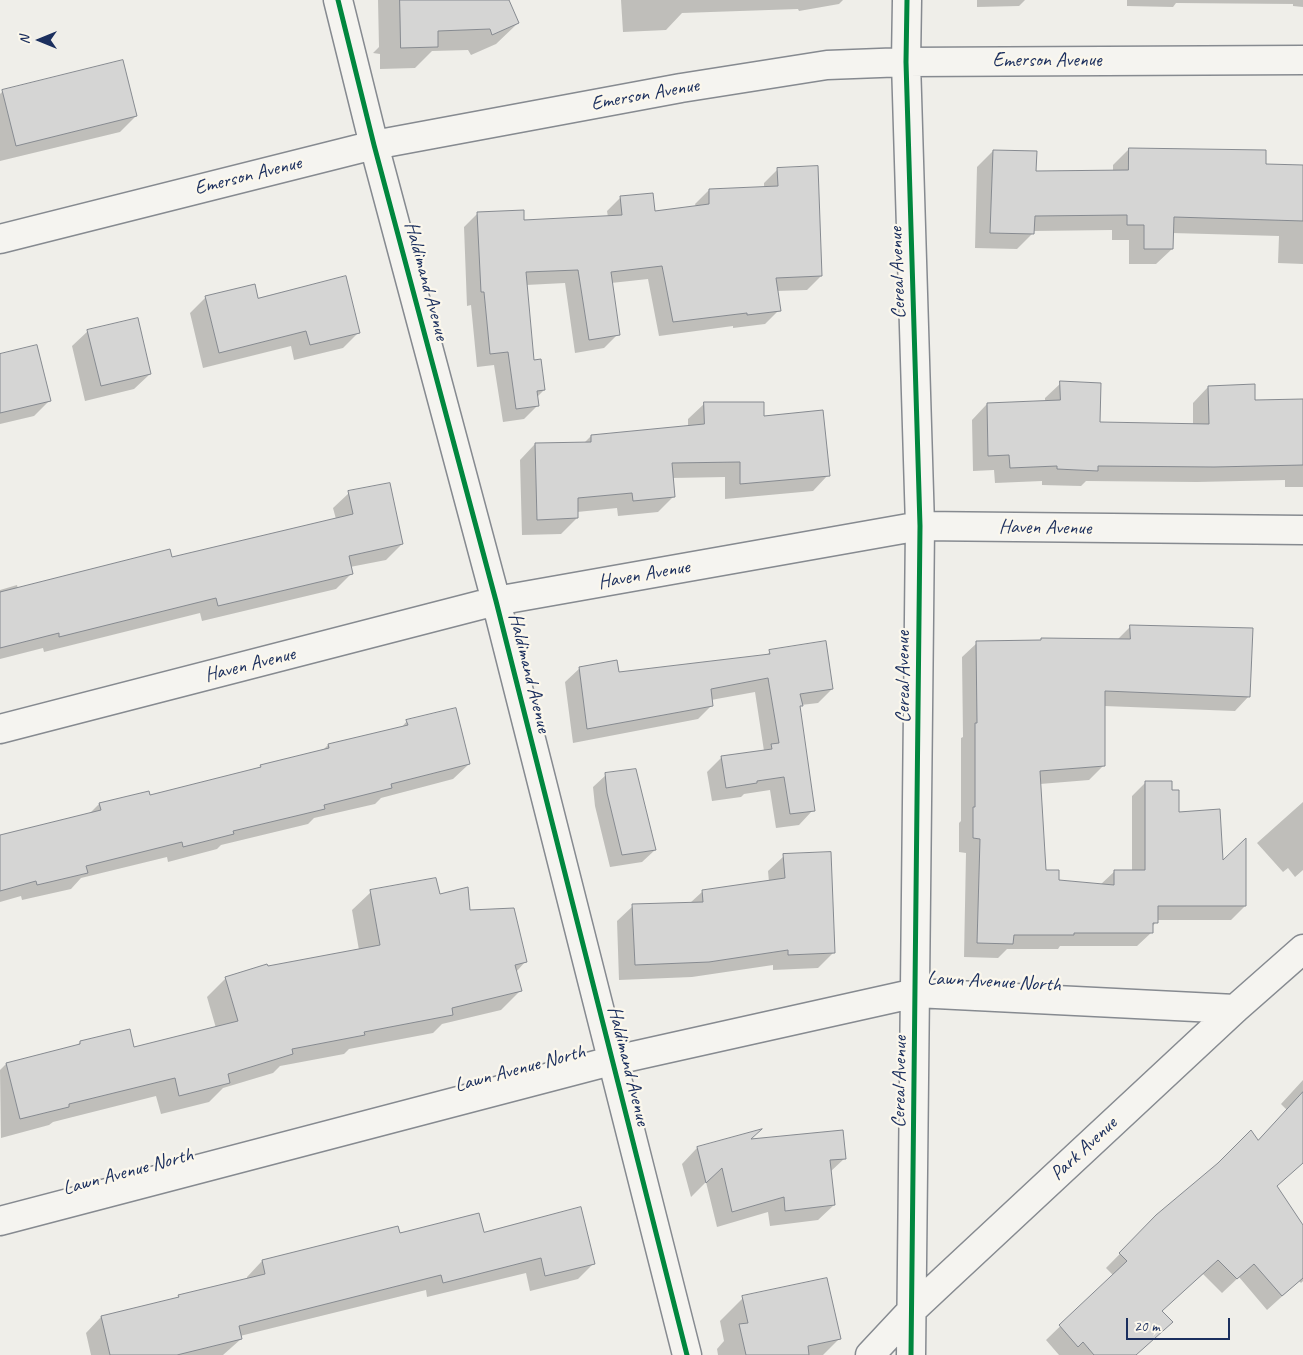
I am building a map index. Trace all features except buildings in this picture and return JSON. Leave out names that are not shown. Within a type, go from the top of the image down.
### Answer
[{"type":"street","name":"Haldimand Avenue","points":[[338,0],[374,145],[496,602],[687,1355]]},
{"type":"street","name":"Cereal Avenue","points":[[906,0],[906,62],[920,526],[912,1355]]},
{"type":"street","name":"Emerson Avenue","points":[[0,239],[374,145],[672,90],[817,67],[906,62],[1303,60]]},
{"type":"street","name":"Haven Avenue","points":[[0,729],[496,602],[920,526],[1303,530]]},
{"type":"street","name":"Park Avenue","points":[[870,1355],[913,1309],[1235,1008],[1303,949]]},
{"type":"street","name":"Lawn Avenue North","points":[[0,1221],[611,1061],[916,993],[1235,1008]]},
{"type":"cycle path","points":[[338,0],[374,145],[496,601],[687,1355]]},
{"type":"cycle path","points":[[907,0],[906,62],[920,526],[911,1355]]}]
